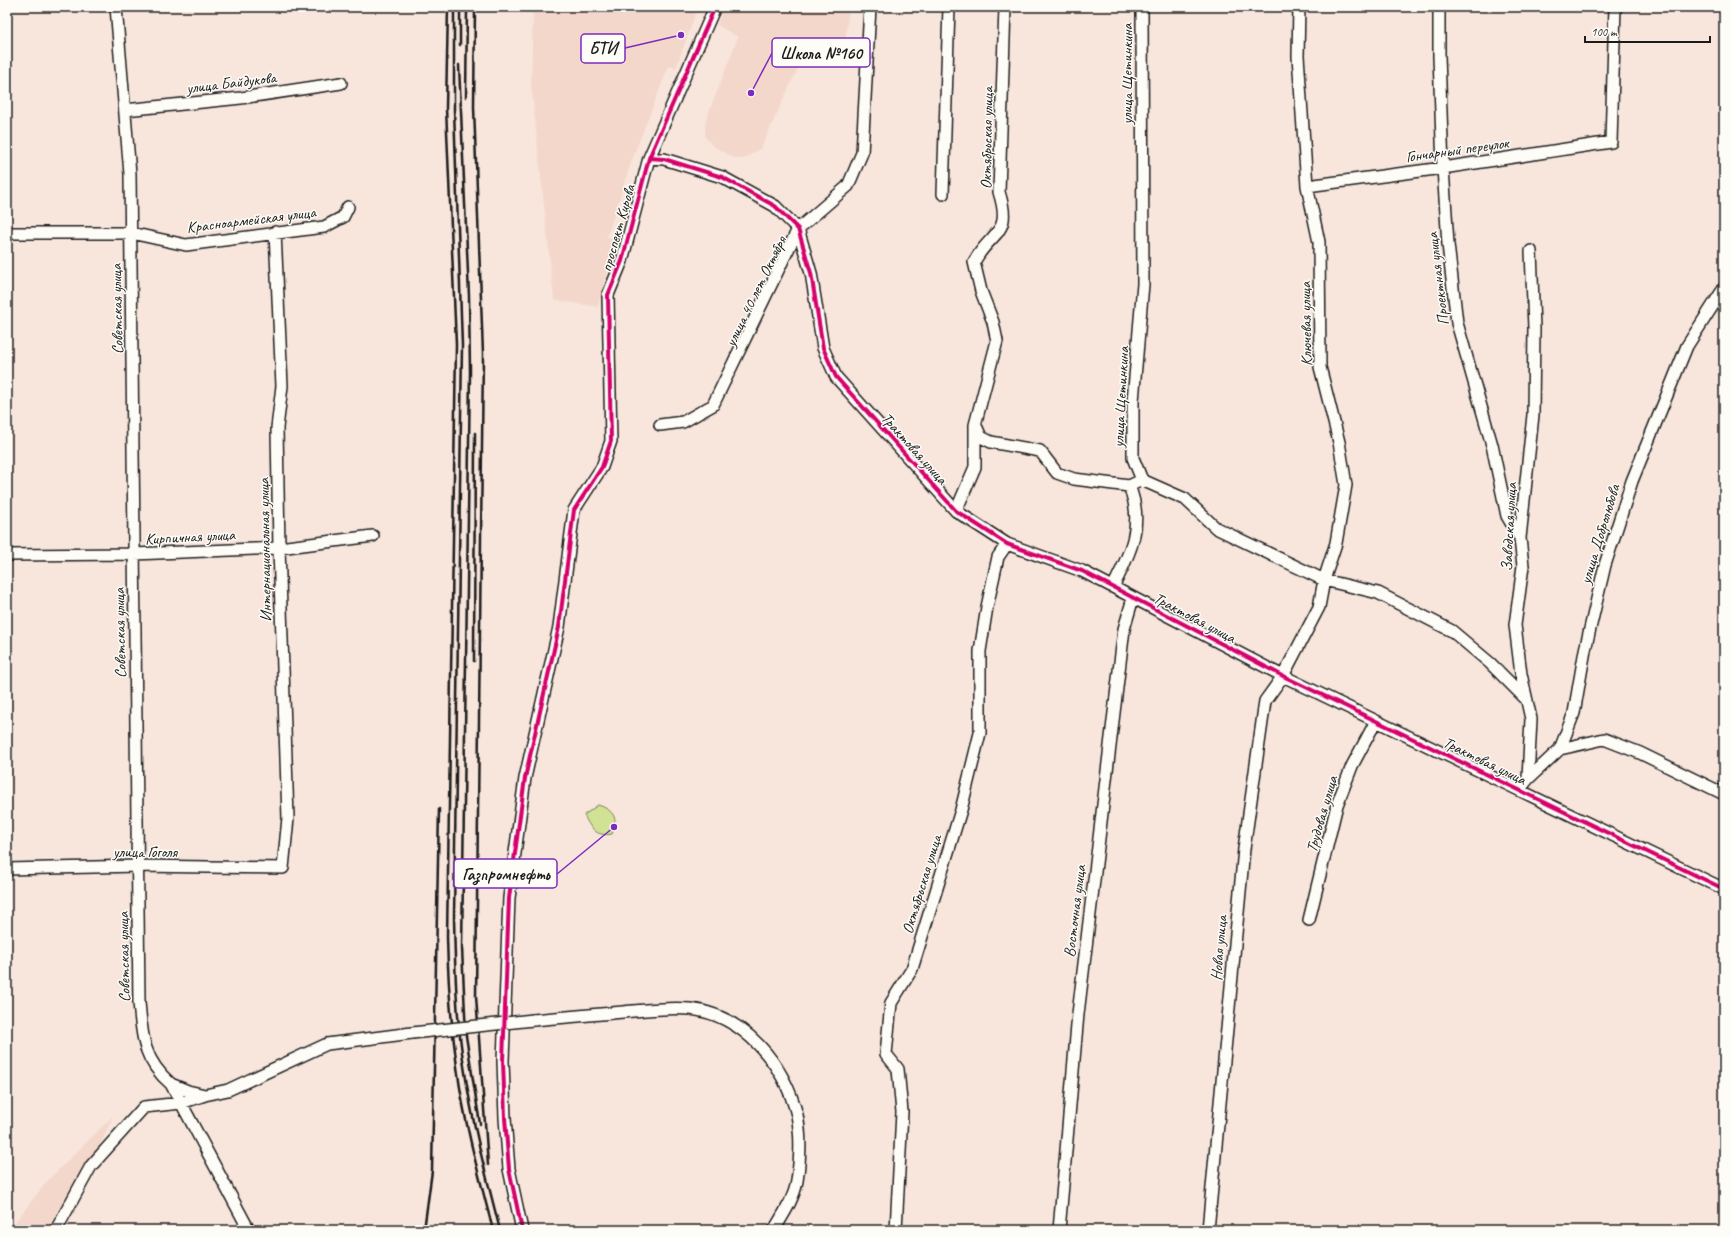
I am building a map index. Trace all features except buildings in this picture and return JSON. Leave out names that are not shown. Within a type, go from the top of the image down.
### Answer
[{"type":"street","name":"Советская улица","points":[[116,7],[130,174],[139,1002],[145,1050],[161,1075],[171,1084],[248,1230]]},
{"type":"street","name":"проспект Кирова","points":[[522,1230],[509,1169],[503,1061],[509,898],[525,778],[559,627],[574,510],[602,467],[611,440],[608,295],[622,261],[648,158],[715,7]]},
{"type":"street","name":"улица 40 лет Октября","points":[[660,425],[682,422],[713,405],[798,229],[848,186],[862,153],[870,7]]},
{"type":"street","points":[[943,194],[949,7]]},
{"type":"street","name":"Октябрьская улица","points":[[956,511],[975,467],[976,426],[997,340],[993,322],[981,291],[974,262],[980,252],[994,237],[1004,223],[1004,208],[999,192],[1005,7]]},
{"type":"street","name":"улица Щетинкина","points":[[1142,7],[1143,284],[1133,408],[1133,458],[1142,480]]},
{"type":"street","name":"Ключевая улица","points":[[1283,676],[1319,607],[1324,580],[1336,543],[1346,485],[1339,442],[1320,367],[1320,242],[1306,186],[1298,56],[1299,7]]},
{"type":"street","name":"Проектная улица","points":[[1439,7],[1438,56],[1443,168],[1448,244],[1457,323],[1492,445],[1508,516],[1520,538]]},
{"type":"street","name":"Гончарный переулок","points":[[1306,186],[1443,168],[1611,142],[1614,7]]},
{"type":"street","name":"улица Байдукова","points":[[125,110],[241,98],[341,83]]},
{"type":"street","points":[[648,158],[664,160],[722,177],[775,206],[798,229]]},
{"type":"street","name":"Красноармейская улица","points":[[7,233],[131,232],[186,245],[324,227],[343,216],[348,207]]},
{"type":"street","name":"Трактовая улица","points":[[798,229],[811,273],[823,348],[836,377],[956,511],[1007,544],[1082,571],[1283,676],[1724,888]]},
{"type":"street","name":"Интернациональная улица","points":[[275,233],[282,386],[277,428],[279,548],[288,818],[284,868]]},
{"type":"street","name":"Заводская улица","points":[[1528,779],[1531,719],[1526,700],[1515,625],[1523,566],[1520,538],[1533,415],[1534,328],[1531,251]]},
{"type":"street","name":"улица Добролюбова","points":[[1520,789],[1528,779],[1560,748],[1574,713],[1585,650],[1604,565],[1632,481],[1687,346],[1724,288]]},
{"type":"street","points":[[976,426],[981,437],[991,442],[1040,451],[1057,472],[1074,478],[1129,486],[1142,480],[1186,499],[1216,528],[1324,580],[1378,594],[1452,631],[1490,663],[1526,700]]},
{"type":"street","points":[[1113,587],[1129,555],[1134,536],[1136,518],[1134,499],[1129,486]]},
{"type":"street","name":"Кирпичная улица","points":[[7,556],[134,554],[279,548],[373,536]]},
{"type":"street","name":"Октябрьская улица","points":[[896,1230],[902,1112],[898,1069],[886,1054],[891,1003],[912,969],[961,810],[980,733],[980,651],[987,607],[998,557],[1007,544]]},
{"type":"street","name":"Восточная улица","points":[[1059,1230],[1079,1006],[1124,629],[1133,598]]},
{"type":"street","name":"Новая улица","points":[[1208,1230],[1244,849],[1265,701],[1283,676]]},
{"type":"street","name":"Трудовая улица","points":[[1309,920],[1337,805],[1352,766],[1376,721]]},
{"type":"street","points":[[1560,748],[1604,739],[1640,753],[1724,794]]},
{"type":"street","name":"улица Гоголя","points":[[7,869],[138,866],[284,868]]},
{"type":"street","points":[[56,1230],[91,1166],[144,1107],[181,1104],[205,1095],[228,1090],[327,1044],[533,1020],[646,1010],[690,1009],[726,1019],[747,1035],[770,1057],[781,1076],[797,1116],[800,1147],[797,1182],[788,1208],[774,1230]]},
{"type":"street","points":[[171,1084],[188,1091],[205,1095]]},
{"type":"shaded area","points":[[533,7],[698,7],[676,68],[669,66],[633,157],[607,237],[616,238],[598,307],[554,300],[531,83]]},
{"type":"shaded area","points":[[723,7],[849,7],[843,64],[806,51],[761,148],[744,159],[734,158],[713,146],[705,137],[705,122],[738,37],[717,25]]},
{"type":"shaded area","points":[[113,1116],[102,1141],[52,1230],[9,1230],[47,1181]]},
{"type":"green space","points":[[598,805],[611,812],[614,816],[615,824],[612,834],[606,835],[598,833],[591,828],[584,815]]},
{"type":"railway","points":[[448,7],[446,108],[456,344],[447,953],[451,1018],[460,1088],[472,1149],[493,1230]]},
{"type":"railway","points":[[454,7],[454,109],[462,345],[454,917],[455,973],[459,1029],[467,1087],[480,1149],[500,1230]]},
{"type":"railway","points":[[460,7],[460,45]]},
{"type":"railway","points":[[466,97],[467,7]]},
{"type":"railway","points":[[475,7],[474,107],[483,354],[476,996],[488,1165]]},
{"type":"railway","points":[[459,65],[469,296],[470,372],[462,948],[466,1036],[480,1124]]},
{"type":"railway","points":[[474,661],[475,433]]},
{"type":"railway","points":[[424,1230],[432,1171],[439,809]]},
{"type":"cycle path","points":[[522,1230],[509,1169],[503,1061],[509,898],[525,778],[559,627],[574,510],[602,467],[611,441],[608,295],[622,261],[649,158],[715,7]]},
{"type":"cycle path","points":[[649,158],[664,159],[722,177],[775,206],[798,229],[811,273],[823,348],[836,377],[956,511],[1007,544],[1082,571],[1283,676],[1724,889]]},
{"type":"place","name":"БТИ","points":[[681,35]]},
{"type":"place","name":"Школа №160","points":[[751,93]]},
{"type":"place","name":"Газпромнефть","points":[[614,827]]}]
